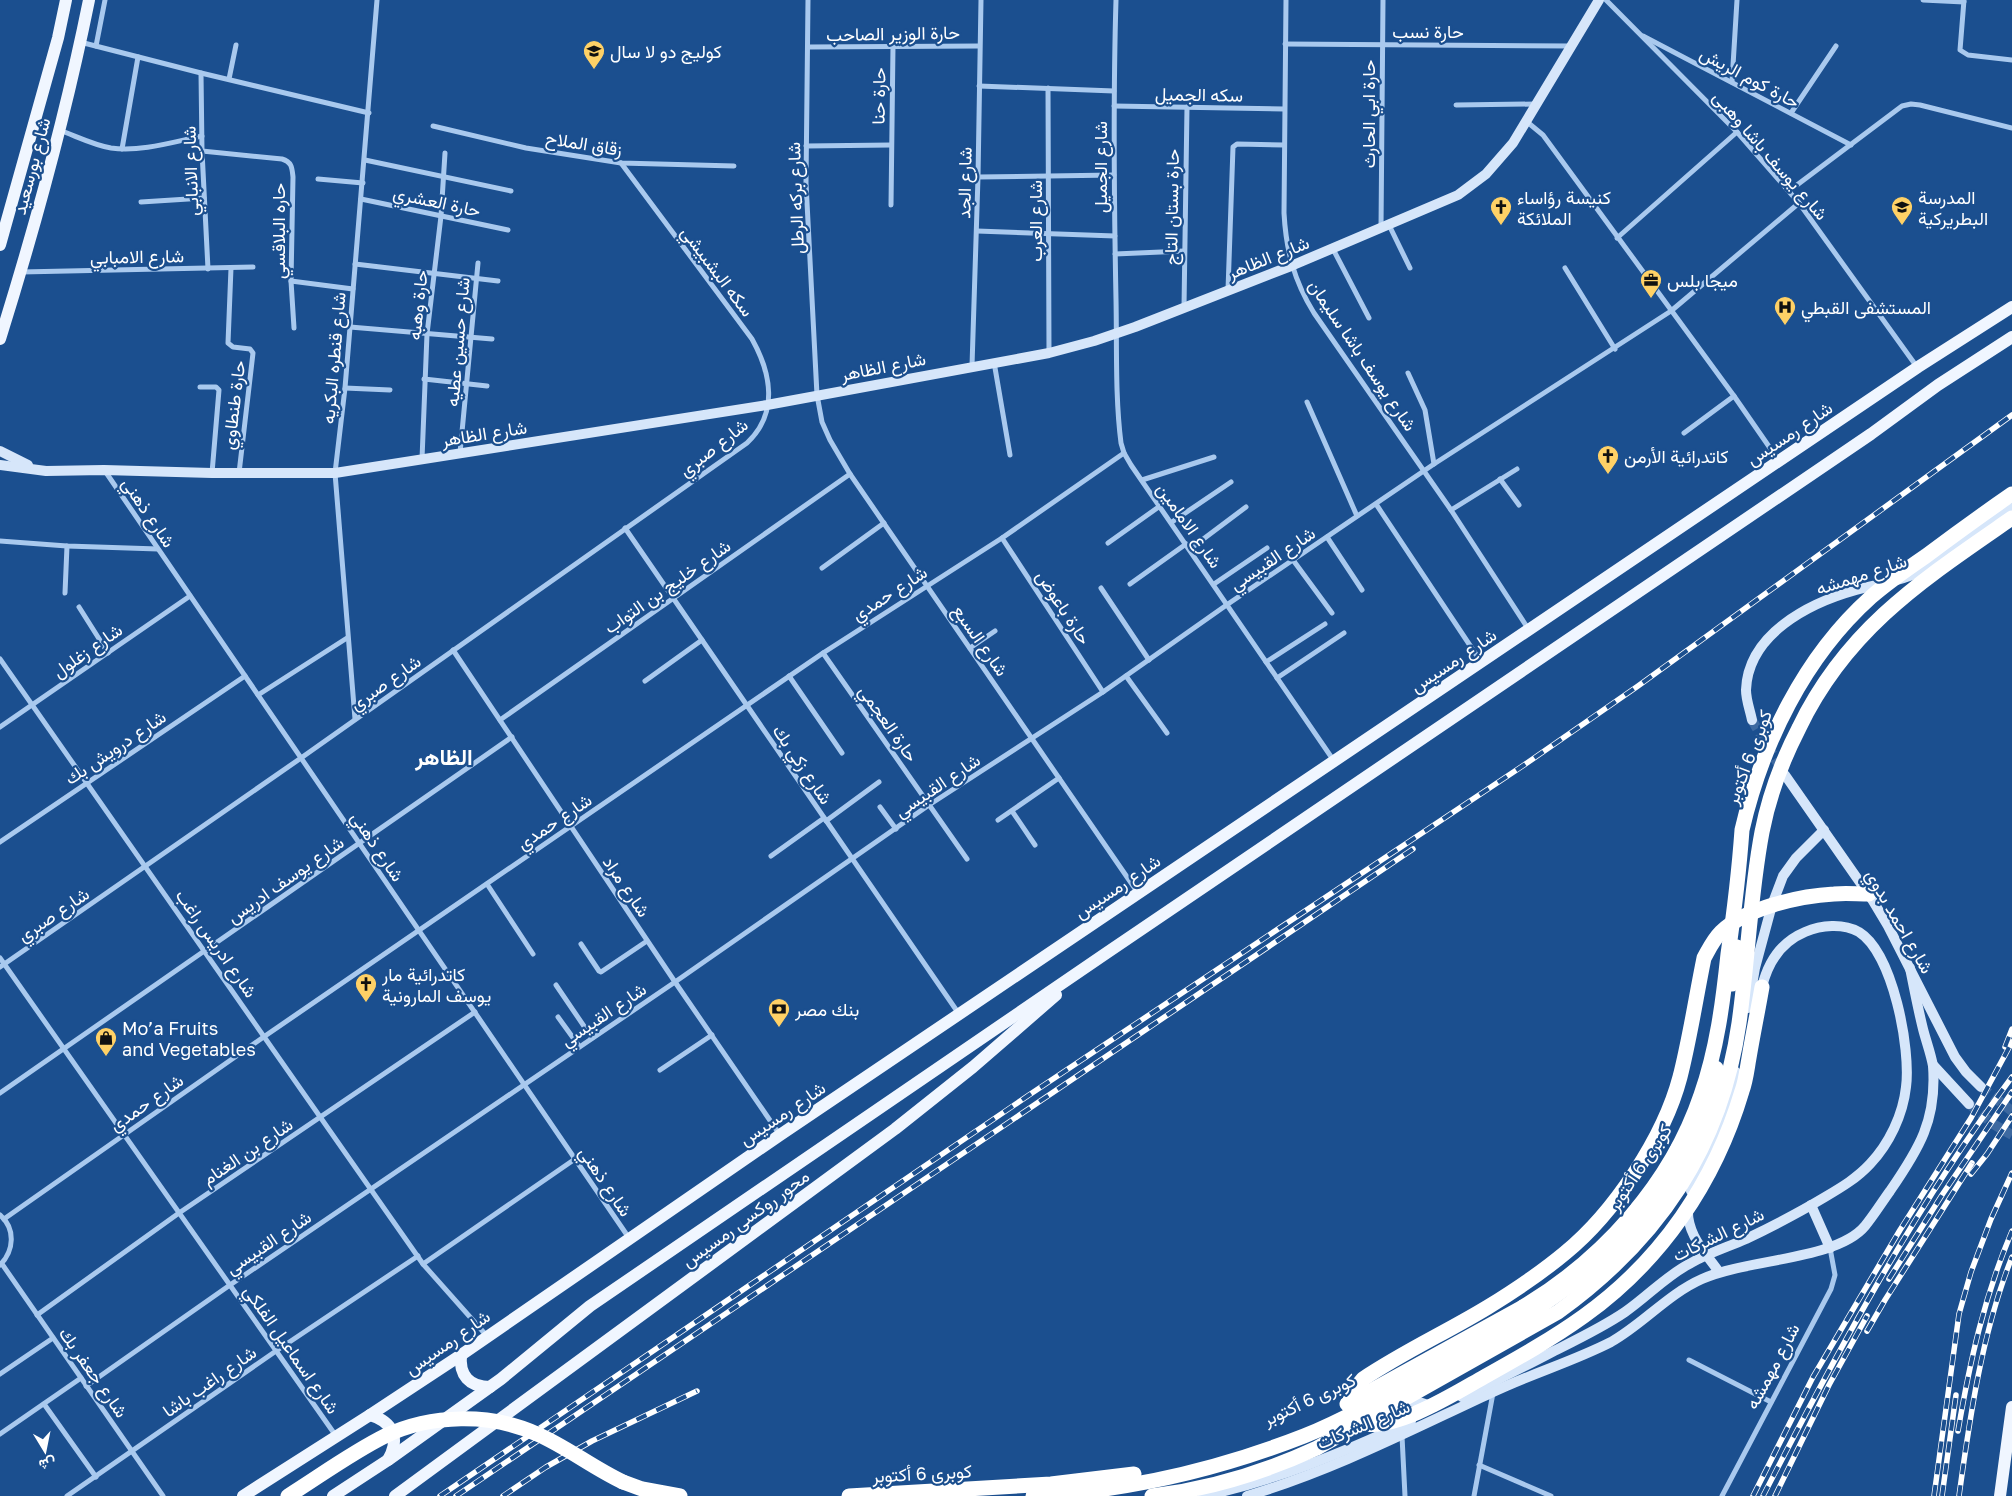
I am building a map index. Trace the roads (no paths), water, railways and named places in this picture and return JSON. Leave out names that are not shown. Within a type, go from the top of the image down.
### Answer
[{"type":"highway","name":"كوبرى 6 أكتوبر","points":[[849,1496],[1051,1484],[1165,1469],[1202,1461],[1273,1439],[1315,1421],[1544,1295],[1574,1273],[1628,1221],[1650,1191],[1687,1129],[1701,1095],[1714,1052],[1721,1017],[1742,830],[1756,778],[1777,727],[1814,665],[1853,614],[1894,579],[2012,494]]},
{"type":"highway","points":[[1033,1496],[1112,1488],[1205,1469],[1305,1435],[1375,1401],[1511,1326],[1559,1295],[1620,1244],[1646,1215],[1671,1179],[1695,1133],[1715,1074],[1730,998],[1753,805],[1767,762],[1786,717],[1815,671],[1849,628],[1868,608],[1910,573],[2012,502]]},
{"type":"highway","name":"كوبرى 6 أكتوبر","points":[[1152,1496],[1184,1492],[1216,1484],[1286,1462],[1317,1448],[1566,1306],[1619,1263],[1645,1234],[1669,1204],[1690,1170],[1708,1135],[1722,1099],[1732,1062],[1739,1023],[1757,866],[1763,830],[1781,768],[1799,726],[1817,694],[1838,664],[1862,635],[1888,609],[1916,585],[2012,518]]},
{"type":"highway","points":[[1349,1403],[1354,1390],[1363,1379],[1489,1307],[1566,1252],[1592,1227],[1620,1193],[1645,1157],[1664,1120],[1680,1078],[1704,958],[1713,942],[1722,932],[1736,921],[1772,905],[1808,897],[1834,894],[1869,894]]},
{"type":"highway","points":[[1361,1424],[1373,1426],[1402,1418],[1446,1398],[1544,1343],[1617,1291],[1647,1262],[1672,1233],[1696,1196],[1720,1150],[1743,1090],[1762,987]]},
{"type":"highway","points":[[288,1496],[387,1435],[410,1426],[452,1419],[484,1419],[537,1434],[602,1472],[623,1482],[680,1496]]},
{"type":"main road","name":"شارع بورسعيد","points":[[0,245],[58,38],[66,0]]},
{"type":"main road","name":"شارع بورسعيد","points":[[0,339],[21,272],[59,130],[88,0]]},
{"type":"main road","name":"شارع الظاهر","points":[[0,465],[46,471],[104,470],[239,474],[335,473],[767,405],[1049,352],[1117,334],[1291,266],[1458,194],[1486,174],[1513,143],[1599,0]]},
{"type":"main road","name":"شارع رمسيس","points":[[243,1496],[370,1416],[460,1355],[486,1335],[1138,893],[1918,367],[2012,307]]},
{"type":"main road","points":[[333,1496],[388,1460],[490,1387],[590,1306],[1871,434],[1938,384],[2012,337]]},
{"type":"main road","name":"شارع الظاهر","points":[[0,451],[46,471]]},
{"type":"main road","name":"شارع مهمشه","points":[[1752,720],[1746,698],[1748,678],[1758,652],[1768,638],[1782,625],[1801,612],[1825,601],[1855,590],[1908,578],[2012,508]]},
{"type":"main road","name":"شارع احمد بدوي","points":[[1785,775],[1869,894],[1888,926],[1955,1057],[1966,1072],[1981,1087]]},
{"type":"main road","points":[[1720,1272],[1698,1244],[1690,1229],[1687,1214],[1688,1198],[1708,1156],[1731,1095],[1755,968],[1772,905],[1783,876],[1796,858],[1824,830]]},
{"type":"main road","name":"شارع الشركات","points":[[1203,1496],[1287,1472],[1354,1448],[1529,1365],[1626,1312],[1690,1263],[1756,1234],[1812,1205],[1850,1182],[1871,1163],[1888,1140],[1900,1114],[1906,1087],[1906,1053],[1902,1019],[1892,986],[1870,942],[1858,932],[1844,926],[1812,928],[1784,944],[1766,971],[1762,987]]},
{"type":"main road","name":"محور روكسى رمسيس","points":[[395,1496],[895,1129],[972,1067],[1105,954]]},
{"type":"main road","name":"شارع الشركات","points":[[1247,1496],[1292,1481],[1402,1436],[1493,1391],[1612,1341],[1640,1322],[1676,1293],[1700,1280],[1720,1272],[1830,1248],[1852,1238],[1864,1227],[1910,1162],[1927,1128],[1931,1109],[1933,1065],[1910,968]]},
{"type":"main road","points":[[1933,1065],[1969,1104]]},
{"type":"main road","points":[[1812,1205],[1830,1248]]},
{"type":"main road","points":[[460,1355],[463,1375],[470,1383],[479,1387],[490,1387]]},
{"type":"main road","points":[[1100,1496],[1163,1485],[1252,1461],[1305,1441],[1391,1402],[1419,1402],[1437,1409]]},
{"type":"main road","points":[[2000,1496],[2012,1406]]},
{"type":"main road","points":[[370,1416],[380,1418],[388,1424],[393,1432],[393,1452],[388,1460]]},
{"type":"street","points":[[96,46],[105,0]]},
{"type":"street","name":"شارع قنطره البكريه","points":[[355,719],[335,473],[345,388],[362,200],[377,0]]},
{"type":"street","name":"شارع بركه الرطل","points":[[808,0],[806,183],[817,395]]},
{"type":"street","name":"شارع الجد","points":[[972,366],[982,0]]},
{"type":"street","name":"شارع الجميل","points":[[1116,0],[1114,175],[1117,334]]},
{"type":"street","name":"شارع يوسف باشا سليمان","points":[[1286,0],[1284,109],[1285,227],[1291,266],[1314,313],[1451,510],[1529,630]]},
{"type":"street","name":"حارة ابي الحارث","points":[[1383,0],[1385,227]]},
{"type":"street","name":"شارع يوسف باشا وهبى","points":[[1606,0],[1737,132],[1789,191],[1918,367]]},
{"type":"street","points":[[1732,82],[1737,0]]},
{"type":"street","points":[[1923,0],[1964,1],[1960,50],[1968,55],[2012,60]]},
{"type":"street","name":"حارة كوم الريش","points":[[1637,33],[1851,144]]},
{"type":"street","points":[[80,42],[368,113]]},
{"type":"street","name":"حارة نسب","points":[[1285,44],[1572,46]]},
{"type":"street","points":[[229,79],[236,45]]},
{"type":"street","name":"حارة حنا","points":[[891,206],[893,46]]},
{"type":"street","name":"حارة الوزير الصاحب","points":[[808,47],[980,46]]},
{"type":"street","points":[[1790,113],[1836,46]]},
{"type":"street","points":[[122,149],[138,57]]},
{"type":"street","name":"شارع الانبابي","points":[[201,73],[202,150],[208,269]]},
{"type":"street","points":[[979,86],[1114,91]]},
{"type":"street","name":"شارع العرب","points":[[1048,88],[1049,352]]},
{"type":"street","points":[[1456,105],[1536,104]]},
{"type":"street","points":[[1789,191],[1902,106],[1911,104],[2012,128]]},
{"type":"street","name":"سكه الجميل","points":[[1114,106],[1284,109]]},
{"type":"street","name":"حارة بستان التاج","points":[[1184,307],[1187,107]]},
{"type":"street","points":[[1526,121],[1543,135],[1734,396],[1779,461]]},
{"type":"street","name":"زقاق الملاح","points":[[433,126],[526,148],[621,163],[734,166]]},
{"type":"street","points":[[59,130],[109,147],[122,149],[138,148],[202,136]]},
{"type":"street","points":[[1617,238],[1737,132]]},
{"type":"street","points":[[1228,291],[1233,147],[1237,144],[1284,145]]},
{"type":"street","name":"حارة حنا","points":[[806,146],[891,146]]},
{"type":"street","name":"حاره البلاقسي","points":[[202,150],[282,159],[288,161],[291,165],[293,177],[291,281],[294,328]]},
{"type":"street","name":"حارة وهبه","points":[[422,459],[427,334],[445,153]]},
{"type":"street","points":[[365,160],[511,191]]},
{"type":"street","name":"سكه البشبيشي","points":[[621,163],[752,339],[763,359],[768,382],[767,405]]},
{"type":"street","points":[[978,177],[1114,175]]},
{"type":"street","points":[[318,179],[363,183]]},
{"type":"street","points":[[141,202],[204,198]]},
{"type":"street","name":"حارة العشري","points":[[362,200],[508,230]]},
{"type":"street","name":"شارع القبيسي","points":[[86,1386],[230,1285],[675,982],[929,805],[1103,692],[1228,604],[1434,464],[1615,349],[1671,311],[1799,203]]},
{"type":"street","points":[[1385,227],[1410,268]]},
{"type":"street","points":[[977,231],[1115,236]]},
{"type":"street","points":[[1333,248],[1369,318]]},
{"type":"street","points":[[1115,254],[1184,251]]},
{"type":"street","points":[[355,264],[498,281]]},
{"type":"street","name":"شارع حسين عطيه","points":[[460,453],[478,264]]},
{"type":"street","name":"حارة طنطاوي","points":[[231,268],[228,343],[233,347],[250,349],[253,353],[239,474]]},
{"type":"street","name":"شارع الامبابي","points":[[21,272],[253,268]]},
{"type":"street","points":[[1565,268],[1615,349]]},
{"type":"street","points":[[291,281],[353,289]]},
{"type":"street","points":[[350,327],[492,338]]},
{"type":"street","name":"شارع الامامين","points":[[1117,334],[1119,430],[1124,453],[1334,761]]},
{"type":"street","points":[[994,362],[1010,455]]},
{"type":"street","points":[[1408,373],[1425,410],[1434,464]]},
{"type":"street","points":[[424,379],[487,386]]},
{"type":"street","points":[[200,388],[216,387],[219,390],[212,473]]},
{"type":"street","points":[[345,388],[390,390]]},
{"type":"street","name":"شارع السبع","points":[[817,395],[822,422],[850,474],[1138,893]]},
{"type":"street","points":[[1684,433],[1734,396]]},
{"type":"street","points":[[1307,402],[1357,516]]},
{"type":"street","name":"شارع صبري","points":[[2,965],[301,758],[747,442],[758,432],[765,420],[767,405]]},
{"type":"street","name":"شارع حمدي","points":[[2,1217],[125,1135],[265,1036],[746,705],[927,585],[1002,538],[1124,453]]},
{"type":"street","points":[[1142,480],[1214,457]]},
{"type":"street","points":[[1451,510],[1517,469]]},
{"type":"street","name":"شارع ذهني","points":[[104,470],[629,1239]]},
{"type":"street","name":"شارع خليج بن التواب","points":[[500,720],[850,474]]},
{"type":"street","points":[[1500,479],[1519,506]]},
{"type":"street","points":[[1172,522],[1231,482]]},
{"type":"street","points":[[1376,504],[1481,662]]},
{"type":"street","points":[[1108,543],[1160,506]]},
{"type":"street","points":[[1130,584],[1246,507]]},
{"type":"street","points":[[822,568],[884,524]]},
{"type":"street","name":"شارع زكي بك","points":[[625,528],[959,1014]]},
{"type":"street","points":[[1327,537],[1362,590]]},
{"type":"street","name":"حارة باعوض","points":[[1002,538],[1103,692]]},
{"type":"street","points":[[0,541],[68,546],[158,549]]},
{"type":"street","points":[[64,594],[68,546]]},
{"type":"street","points":[[1214,584],[1267,548]]},
{"type":"street","points":[[1293,560],[1332,613]]},
{"type":"street","points":[[1101,588],[1149,660]]},
{"type":"street","name":"شارع زغلول","points":[[0,727],[190,596]]},
{"type":"street","points":[[79,606],[108,653]]},
{"type":"street","points":[[1266,662],[1325,624]]},
{"type":"street","points":[[970,648],[996,631]]},
{"type":"street","points":[[1277,678],[1344,633]]},
{"type":"street","points":[[258,696],[347,638]]},
{"type":"street","points":[[645,681],[702,640]]},
{"type":"street","name":"شارع مراد","points":[[453,650],[647,941],[780,1135]]},
{"type":"street","name":"حارة العجمي","points":[[823,653],[967,859]]},
{"type":"street","name":"شارع ادريس راغب","points":[[0,658],[423,1264],[486,1335]]},
{"type":"street","name":"شارع درويش بك","points":[[0,842],[244,676]]},
{"type":"street","points":[[789,676],[842,753]]},
{"type":"street","points":[[1126,676],[1167,734]]},
{"type":"street","name":"شارع يوسف ادريس","points":[[0,1092],[512,737]]},
{"type":"street","points":[[998,820],[1060,778]]},
{"type":"street","points":[[771,856],[879,782]]},
{"type":"street","points":[[880,807],[896,829]]},
{"type":"street","points":[[1012,810],[1035,845]]},
{"type":"street","points":[[486,884],[533,954]]},
{"type":"street","points":[[581,944],[599,971],[602,972],[647,941]]},
{"type":"street","name":"شارع اسماعيل الفلكي","points":[[0,958],[2,965],[125,1135],[336,1436]]},
{"type":"street","points":[[556,985],[592,1038]]},
{"type":"street","name":"شارع بن الغنام","points":[[37,1314],[179,1213],[475,1012]]},
{"type":"street","points":[[558,1018],[579,1046]]},
{"type":"street","points":[[660,1070],[712,1036]]},
{"type":"street","points":[[423,1264],[575,1159]]},
{"type":"street","points":[[1,1265],[8,1256],[12,1237],[9,1227],[2,1217]]},
{"type":"street","name":"شارع مهمشه","points":[[1722,1496],[1831,1289],[1834,1275],[1830,1248]]},
{"type":"street","name":"شارع راغب باشا","points":[[67,1496],[276,1351],[418,1256]]},
{"type":"street","name":"شارع جعفر بك","points":[[1,1265],[163,1496]]},
{"type":"street","points":[[0,1374],[53,1338]]},
{"type":"street","points":[[1688,1360],[1771,1402]]},
{"type":"street","points":[[0,1434],[81,1378]]},
{"type":"street","points":[[1474,1496],[1493,1391]]},
{"type":"street","points":[[44,1404],[96,1477]]},
{"type":"street","points":[[1402,1436],[1405,1496]]},
{"type":"street","points":[[1479,1465],[1551,1496]]},
{"type":"tunnel","points":[[1752,720],[1783,772]]},
{"type":"tunnel","points":[[1981,1087],[2012,1111]]},
{"type":"tunnel","points":[[1969,1104],[1993,1124],[2012,1135]]},
{"type":"railway","points":[[440,1496],[1029,1095],[1524,765],[1638,686],[2012,415]]},
{"type":"railway","points":[[456,1496],[1413,849]]},
{"type":"railway","points":[[2005,1047],[2012,1029]]},
{"type":"railway","points":[[1753,1496],[1813,1377],[1900,1230],[1971,1118],[2012,1042]]},
{"type":"railway","points":[[1763,1496],[1819,1388],[1879,1281],[1976,1126],[2012,1077]]},
{"type":"railway","points":[[1889,1279],[1942,1195],[2012,1092]]},
{"type":"railway","points":[[1971,1174],[1987,1154],[2012,1116]]},
{"type":"railway","points":[[1867,1331],[1972,1163]]},
{"type":"railway","points":[[1934,1496],[1959,1314],[1971,1272],[1991,1219],[2012,1173]]},
{"type":"railway","points":[[1958,1431],[1979,1330],[1993,1280],[2012,1231]]},
{"type":"railway","points":[[1959,1496],[1978,1375],[1993,1315],[2012,1257]]},
{"type":"railway","points":[[1775,1496],[1829,1385],[1867,1316]]},
{"type":"railway","points":[[503,1496],[546,1467],[592,1441],[697,1391]]},
{"type":"railway","points":[[1942,1496],[1956,1395]]},
{"type":"place","name":"كوليج دو لا سال","points":[[594,70]]},
{"type":"place","name":"كنيسة رؤاساء الملائكة","points":[[1501,226]]},
{"type":"place","name":"المدرسة البطريركية","points":[[1902,226]]},
{"type":"place","name":"ميجا بلس","points":[[1651,299]]},
{"type":"place","name":"المستشفى القبطي","points":[[1785,326]]},
{"type":"place","name":"كاتدرائية الأرمن","points":[[1608,475]]},
{"type":"place","name":"كاتدرائية مار يوسف المارونية","points":[[366,1003]]},
{"type":"place","name":"بنك مصر","points":[[779,1028]]},
{"type":"place","name":"Mo’a Fruits and Vegetables","points":[[106,1057]]},
{"type":"district","name":"الظاهر","points":[[444,756]]}]
